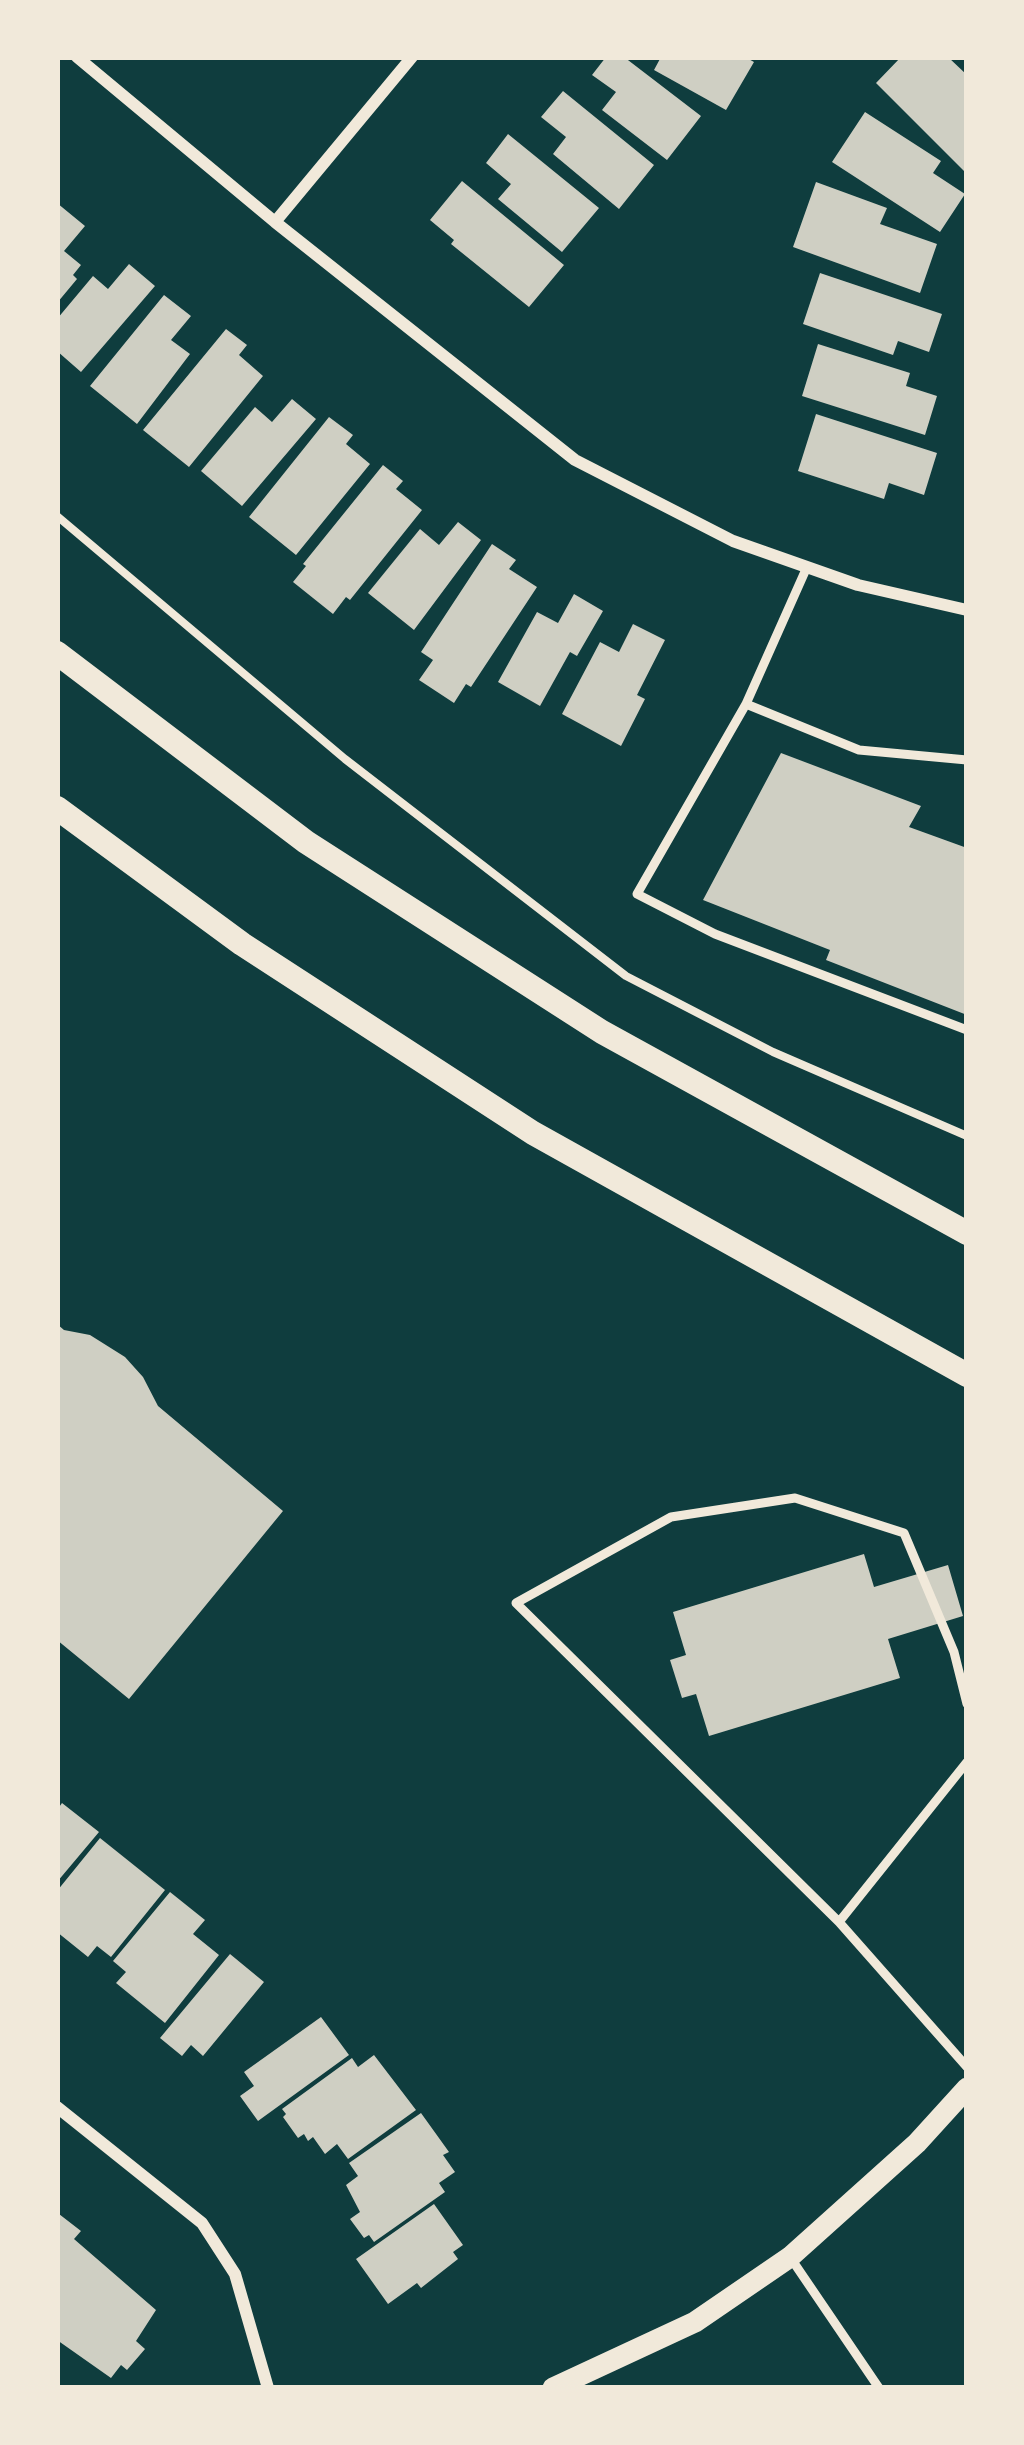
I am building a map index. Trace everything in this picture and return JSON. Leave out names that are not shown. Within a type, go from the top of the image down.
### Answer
[{"type":"main road","points":[[57,652],[306,842],[582,1020],[967,1233]]},
{"type":"main road","points":[[57,808],[242,944],[532,1133],[967,1375]]},
{"type":"street","points":[[77,57],[574,460],[733,541],[858,585],[967,610]]},
{"type":"street","points":[[274,221],[412,57]]},
{"type":"street","points":[[553,2388],[695,2322],[790,2257],[917,2143],[967,2088]]},
{"type":"street","points":[[57,2108],[202,2223],[235,2274],[268,2388]]},
{"type":"lane","points":[[807,567],[746,704],[637,894],[715,934],[967,1030]]},
{"type":"lane","points":[[746,704],[859,750],[967,760]]},
{"type":"lane","points":[[967,1704],[954,1652],[904,1533],[795,1498],[670,1517],[517,1603],[839,1922],[967,2067]]},
{"type":"lane","points":[[839,1922],[967,1762]]},
{"type":"lane","points":[[790,2257],[879,2388]]},
{"type":"path","points":[[57,516],[345,759],[626,976],[773,1052],[967,1136]]},
{"type":"building","points":[[606,57],[624,57],[701,116],[667,160],[602,110],[616,92],[592,75]]},
{"type":"building","points":[[661,57],[745,57],[754,62],[726,110],[654,70]]},
{"type":"building","points":[[901,57],[948,57],[967,75],[967,174],[876,83]]},
{"type":"building","points":[[563,91],[654,165],[619,209],[553,154],[566,137],[541,117]]},
{"type":"building","points":[[865,112],[941,161],[933,173],[965,194],[940,232],[832,162]]},
{"type":"building","points":[[508,134],[599,208],[562,252],[498,199],[511,184],[486,163]]},
{"type":"building","points":[[462,181],[564,265],[529,307],[451,244],[454,240],[430,220]]},
{"type":"building","points":[[816,182],[887,208],[880,224],[937,244],[920,293],[793,247]]},
{"type":"building","points":[[57,203],[85,226],[64,251],[81,265],[73,275],[77,279],[57,303]]},
{"type":"building","points":[[129,264],[155,286],[81,372],[57,351],[57,319],[93,276],[108,289]]},
{"type":"building","points":[[820,273],[942,314],[929,352],[898,341],[893,355],[803,324]]},
{"type":"building","points":[[164,295],[191,316],[171,340],[190,354],[137,424],[90,386]]},
{"type":"building","points":[[226,329],[247,345],[239,355],[263,376],[189,467],[143,430]]},
{"type":"building","points":[[818,344],[910,373],[906,386],[937,396],[925,435],[802,396]]},
{"type":"building","points":[[292,399],[316,419],[242,506],[201,471],[255,407],[272,422]]},
{"type":"building","points":[[816,414],[937,453],[924,495],[889,483],[884,499],[798,471]]},
{"type":"building","points":[[329,417],[353,435],[346,444],[370,464],[296,555],[249,517]]},
{"type":"building","points":[[383,465],[403,481],[396,489],[422,510],[350,600],[346,597],[333,614],[293,582]]},
{"type":"building","points":[[458,522],[481,540],[414,630],[368,593],[420,529],[439,545]]},
{"type":"building","points":[[492,544],[516,560],[509,569],[537,587],[471,687],[466,684],[454,703],[419,680],[433,660],[421,652]]},
{"type":"building","points":[[574,594],[603,611],[577,656],[570,652],[540,706],[498,682],[537,612],[558,623]]},
{"type":"building","points":[[633,624],[665,640],[637,695],[645,699],[621,746],[562,714],[600,642],[619,652]]},
{"type":"building","points":[[781,753],[921,806],[909,827],[967,848],[967,1015],[826,960],[830,950],[703,900]]},
{"type":"building","points":[[57,1324],[90,1335],[125,1357],[143,1377],[158,1406],[283,1511],[129,1699],[57,1640]]},
{"type":"building","points":[[864,1554],[874,1587],[948,1565],[963,1616],[888,1639],[900,1678],[709,1736],[696,1694],[682,1698],[670,1660],[686,1655],[673,1612]]},
{"type":"building","points":[[62,1803],[99,1832],[57,1882],[57,1810]]},
{"type":"building","points":[[100,1838],[165,1890],[111,1957],[97,1946],[88,1957],[57,1932],[57,1891]]},
{"type":"building","points":[[170,1892],[205,1920],[193,1934],[219,1955],[165,2023],[116,1983],[126,1972],[113,1961]]},
{"type":"building","points":[[230,1954],[264,1982],[203,2056],[191,2045],[182,2056],[160,2038]]},
{"type":"building","points":[[321,2017],[349,2055],[258,2121],[240,2096],[254,2086],[244,2072]]},
{"type":"building","points":[[374,2055],[416,2110],[348,2159],[337,2144],[325,2154],[313,2137],[308,2141],[304,2134],[298,2138],[282,2109],[352,2058],[358,2067]]},
{"type":"building","points":[[421,2113],[449,2152],[443,2155],[455,2172],[439,2183],[445,2192],[374,2242],[369,2235],[364,2238],[350,2219],[360,2212],[346,2185],[358,2176],[349,2163]]},
{"type":"building","points":[[434,2204],[463,2245],[453,2252],[458,2259],[421,2288],[417,2283],[388,2304],[356,2259]]},
{"type":"building","points":[[59,2214],[81,2231],[74,2239],[156,2310],[136,2341],[145,2349],[127,2370],[121,2365],[111,2378],[57,2340]]}]
